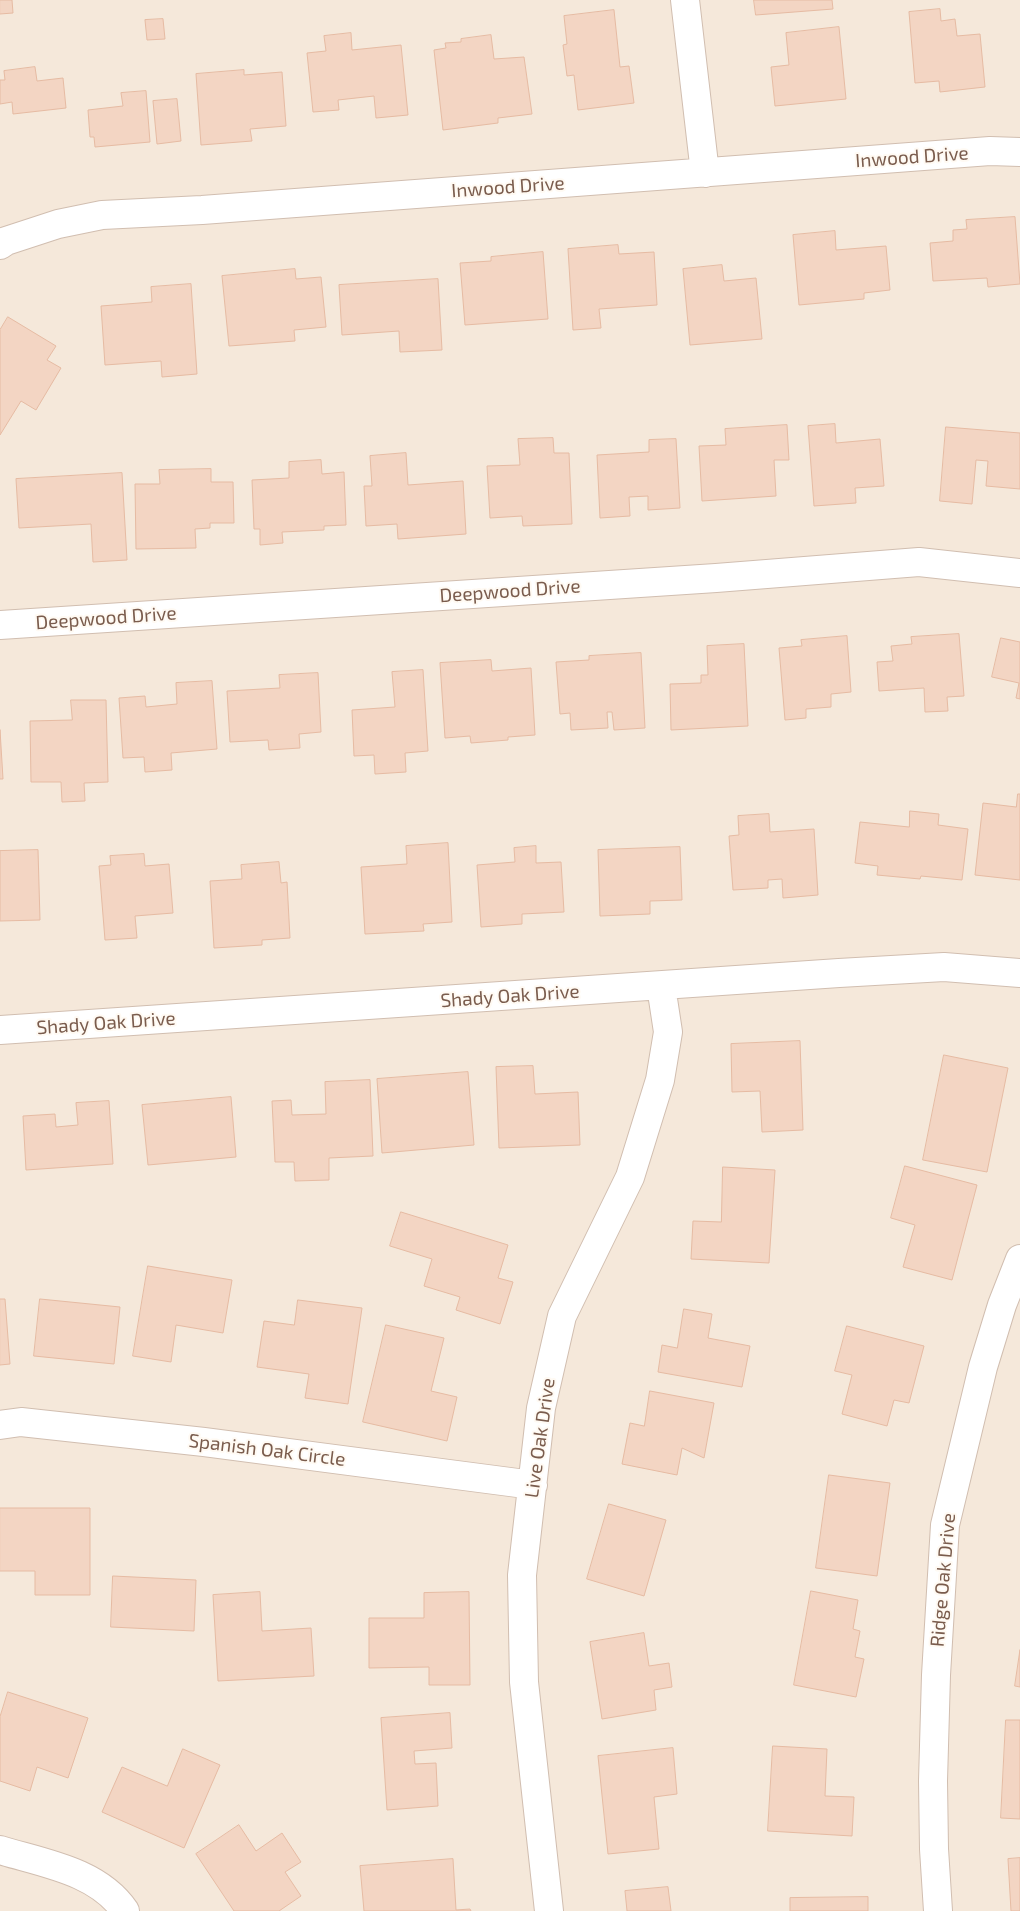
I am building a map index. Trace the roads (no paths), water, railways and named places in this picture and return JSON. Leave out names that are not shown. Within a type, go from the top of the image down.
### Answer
[{"type":"street","points":[[685,0],[705,173]]},
{"type":"street","name":"Inwood Drive","points":[[0,245],[6,241],[58,224],[102,215],[202,210],[990,151],[1020,152]]},
{"type":"street","name":"Deepwood Drive","points":[[0,625],[919,562],[1020,572]]},
{"type":"street","name":"Shady Oak Drive","points":[[0,1030],[661,986],[840,972],[944,967],[1020,973]]},
{"type":"street","name":"Live Oak Drive","points":[[549,1911],[524,1682],[522,1575],[541,1408],[562,1316],[630,1177],[660,1080],[668,1032],[661,986]]},
{"type":"street","name":"Ridge Oak Drive","points":[[938,1911],[932,1781],[945,1525],[983,1367],[1002,1305],[1020,1259]]},
{"type":"street","name":"Spanish Oak Circle","points":[[0,1424],[21,1422],[204,1442],[533,1485]]},
{"type":"street","points":[[0,1850],[82,1876],[103,1888],[125,1911]]}]
